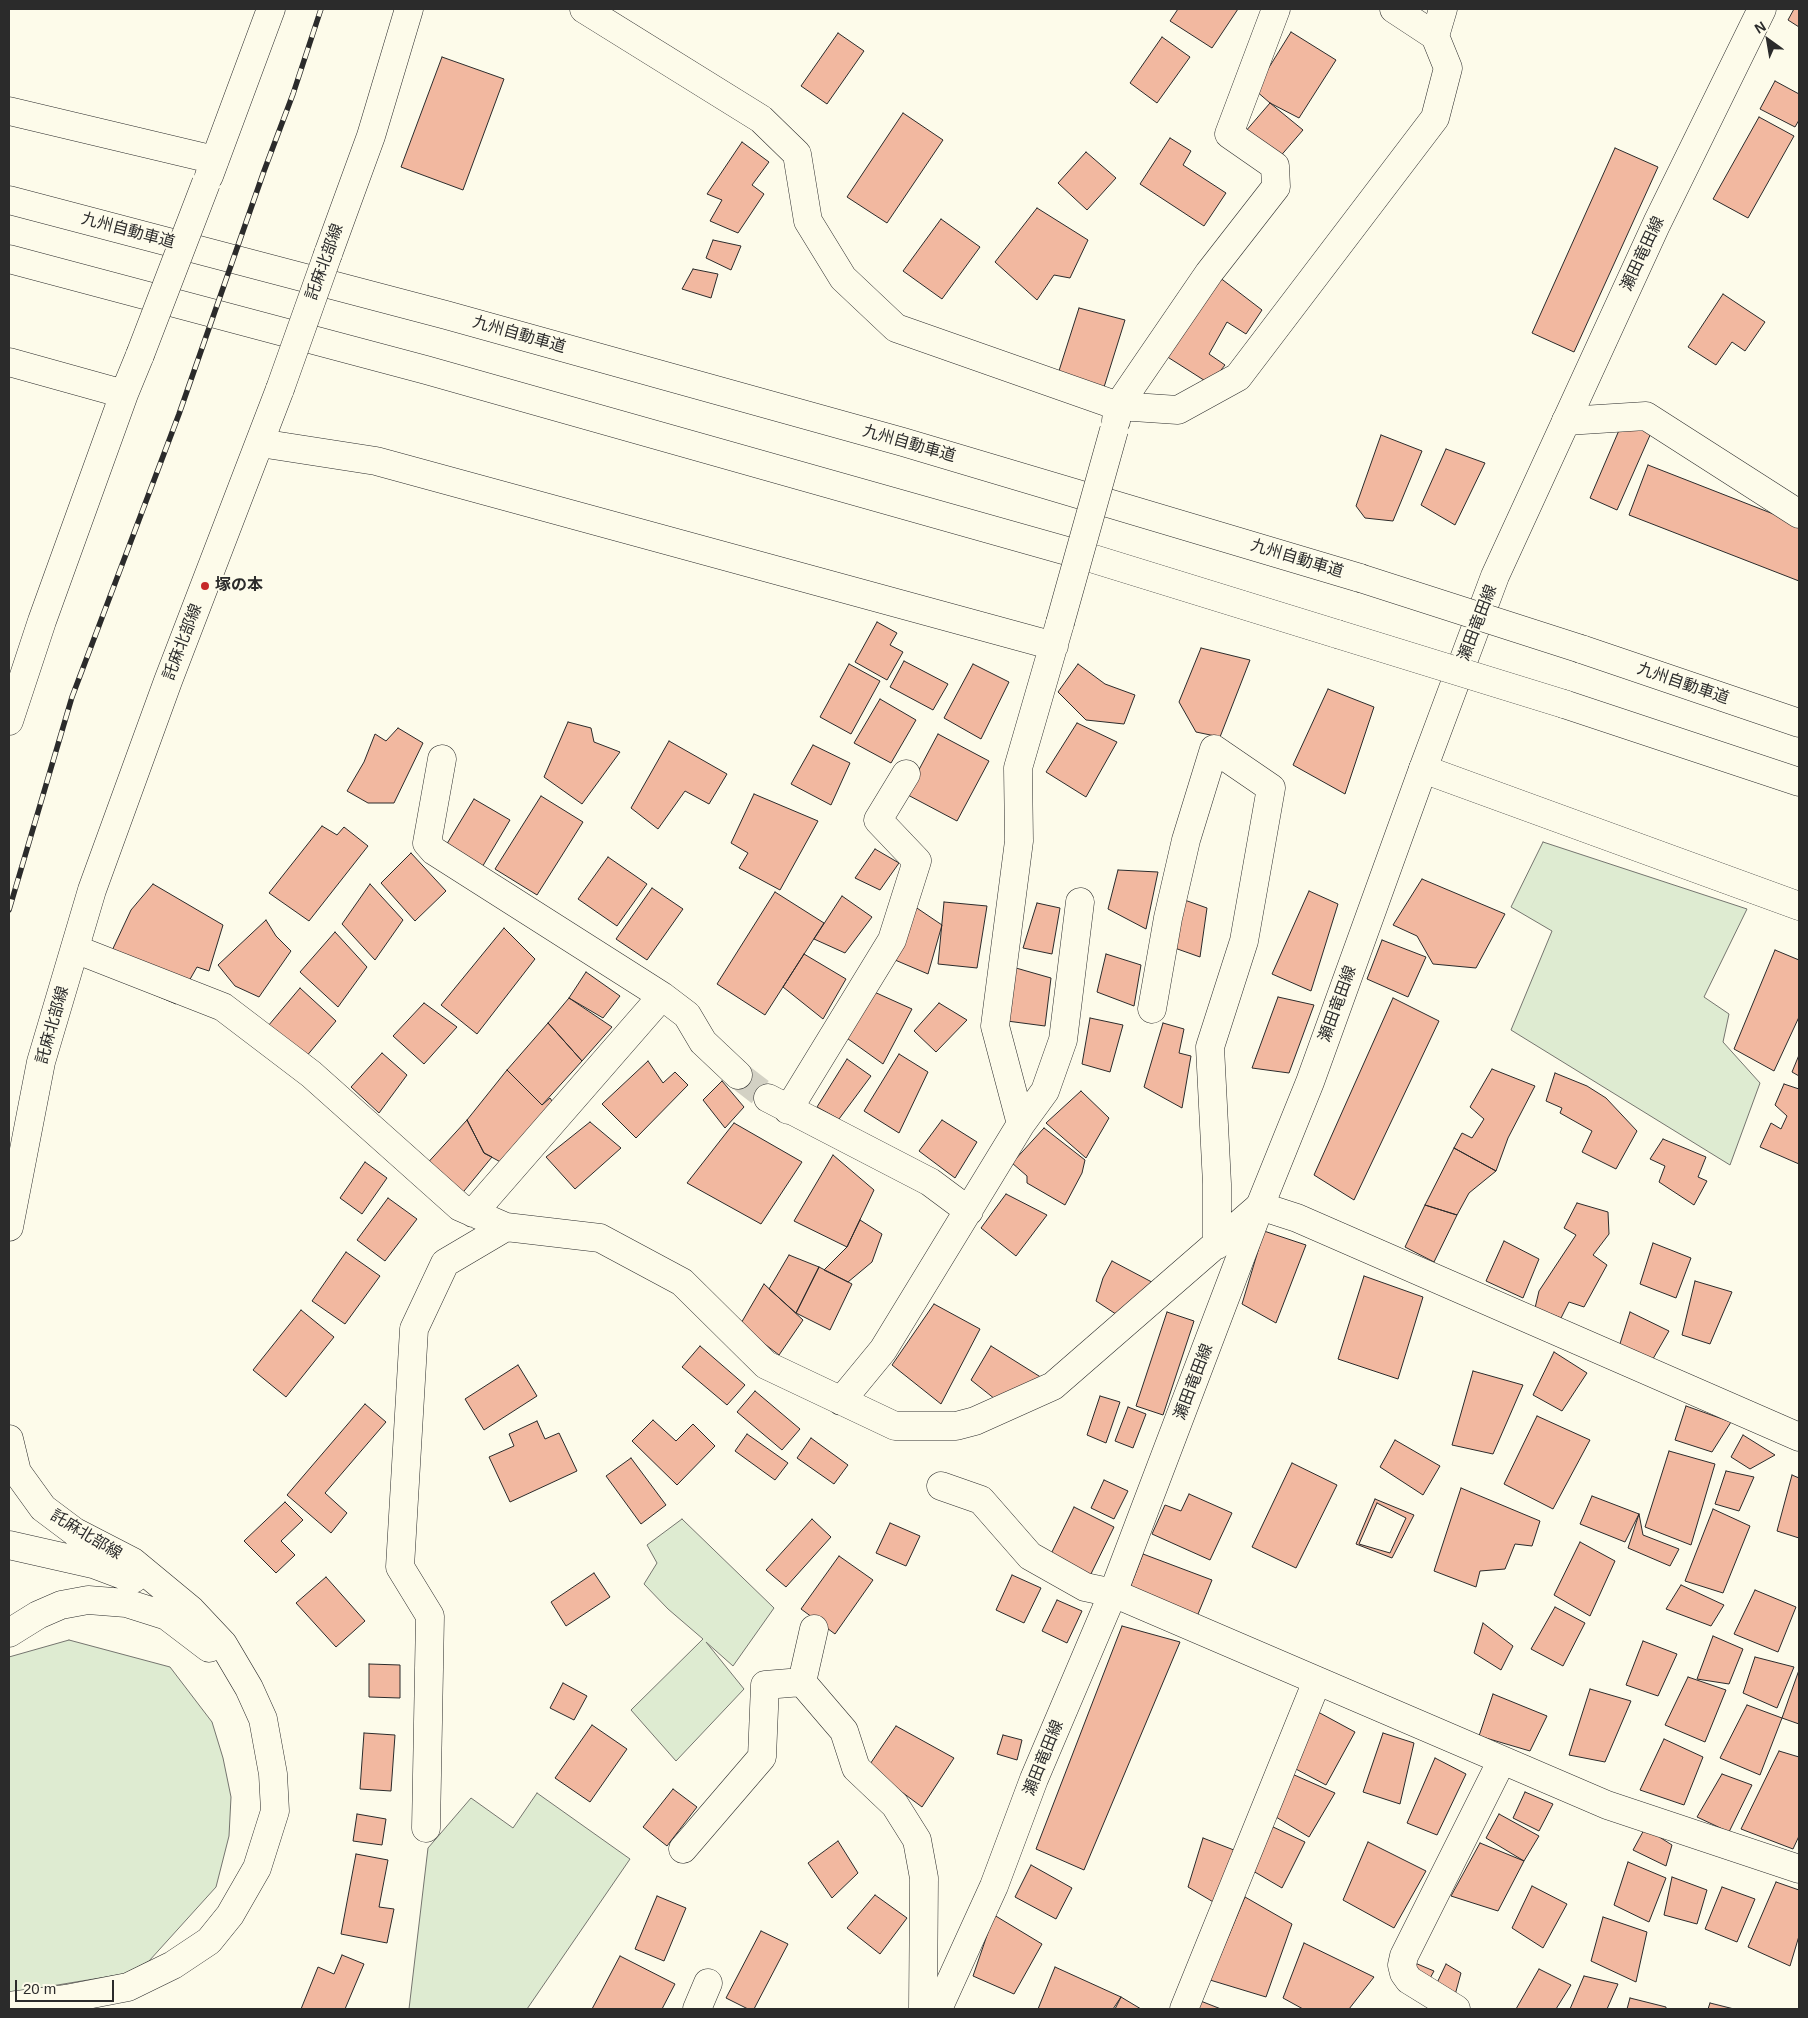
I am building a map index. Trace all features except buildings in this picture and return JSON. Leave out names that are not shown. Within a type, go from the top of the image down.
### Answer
[{"type":"main road","points":[[9,721],[42,621],[124,394],[211,172],[271,9]]},
{"type":"main road","name":"託麻北部線","points":[[9,1227],[42,1062],[92,890],[164,690],[280,389],[371,136],[409,9]]},
{"type":"main road","points":[[584,9],[761,119],[797,154],[808,221],[843,278],[896,328],[1116,418],[1178,410],[1238,377],[1435,118],[1448,68],[1435,36],[1394,9]]},
{"type":"main road","points":[[1021,1124],[995,1026],[1019,841],[1018,768],[1116,418],[1209,273],[1276,187],[1275,166],[1229,134],[1276,9]]},
{"type":"main road","points":[[1435,36],[1443,9]]},
{"type":"main road","name":"瀬田竜田線","points":[[938,2009],[994,1886],[1034,1779],[1113,1593],[1260,1206],[1310,1082],[1495,576],[1658,223],[1762,9]]},
{"type":"main road","points":[[9,111],[211,172]]},
{"type":"main road","name":"九州自動車道","points":[[9,200],[446,315],[893,439],[1360,578],[1799,723]]},
{"type":"main road","points":[[9,260],[426,370],[1062,550],[1564,704],[1799,782]]},
{"type":"main road","points":[[9,362],[124,394]]},
{"type":"main road","points":[[1566,421],[1646,416],[1799,514]]},
{"type":"main road","points":[[260,443],[376,460],[1057,634]]},
{"type":"main road","points":[[1152,1009],[1168,918],[1186,840],[1214,749],[1271,788],[1244,941],[1210,1047],[1218,1184],[1217,1245]]},
{"type":"main road","points":[[442,758],[427,843],[434,850],[662,996],[687,1014],[703,1042],[738,1075]]},
{"type":"main road","points":[[1423,769],[1799,906]]},
{"type":"main road","points":[[906,774],[878,820],[917,861],[892,940],[778,1104],[930,1182],[969,1212]]},
{"type":"main road","points":[[840,1401],[883,1350],[1021,1124],[1045,1091],[1063,1040],[1080,902]]},
{"type":"main road","points":[[74,949],[224,1007],[311,1074],[455,1202],[473,1213],[506,1227],[600,1238],[682,1282],[766,1365],[895,1426],[956,1426],[975,1421],[1053,1386],[1260,1206],[1297,1218],[1799,1437]]},
{"type":"main road","points":[[473,1213],[662,996]]},
{"type":"main road","points":[[426,1828],[430,1616],[400,1567],[414,1329],[445,1263],[506,1227]]},
{"type":"main road","name":"託麻北部線","points":[[9,1439],[17,1472],[42,1508],[75,1532],[133,1562],[191,1610],[223,1644],[249,1688],[263,1719],[274,1784],[275,1811],[257,1868],[230,1915],[208,1941],[173,1965],[128,1987],[66,1999],[9,2006]]},
{"type":"main road","points":[[941,1486],[981,1500],[1030,1556],[1085,1587],[1113,1593],[1607,1804],[1799,1869]]},
{"type":"main road","name":"託麻北部線","points":[[9,1545],[93,1564],[143,1582],[191,1610]]},
{"type":"main road","name":"託麻北部線","points":[[9,1633],[38,1615],[61,1605],[88,1600],[126,1603],[167,1616],[218,1654],[249,1688]]},
{"type":"main road","points":[[802,1682],[814,1629]]},
{"type":"main road","points":[[1184,2009],[1318,1681]]},
{"type":"main road","points":[[683,1849],[762,1757],[765,1685],[802,1682]]},
{"type":"main road","points":[[802,1682],[844,1731],[856,1768],[895,1805],[917,1840],[924,1878],[923,2009]]},
{"type":"main road","points":[[1456,2009],[1409,1980],[1404,1974],[1402,1965],[1404,1956],[1502,1760]]},
{"type":"main road","points":[[697,2009],[708,1983]]},
{"type":"green space","points":[[1543,842],[1747,909],[1704,997],[1729,1014],[1723,1042],[1760,1083],[1730,1165],[1511,1030],[1552,931],[1511,907]]},
{"type":"green space","points":[[682,1519],[774,1608],[733,1666],[706,1642],[744,1689],[676,1761],[631,1710],[703,1639],[668,1609],[644,1584],[657,1563],[647,1545]]},
{"type":"green space","points":[[69,1640],[170,1667],[212,1722],[223,1758],[231,1797],[229,1836],[216,1887],[149,1961],[124,1974],[9,1993],[9,1657]]},
{"type":"green space","points":[[537,1793],[630,1859],[527,2009],[409,2009],[428,1848],[471,1798],[513,1828]]},
{"type":"tunnel","points":[[738,1075],[768,1098]]},
{"type":"railway","points":[[9,910],[72,697],[179,414],[293,94],[321,9]]},
{"type":"place","name":"塚の本","points":[[205,586]]}]
